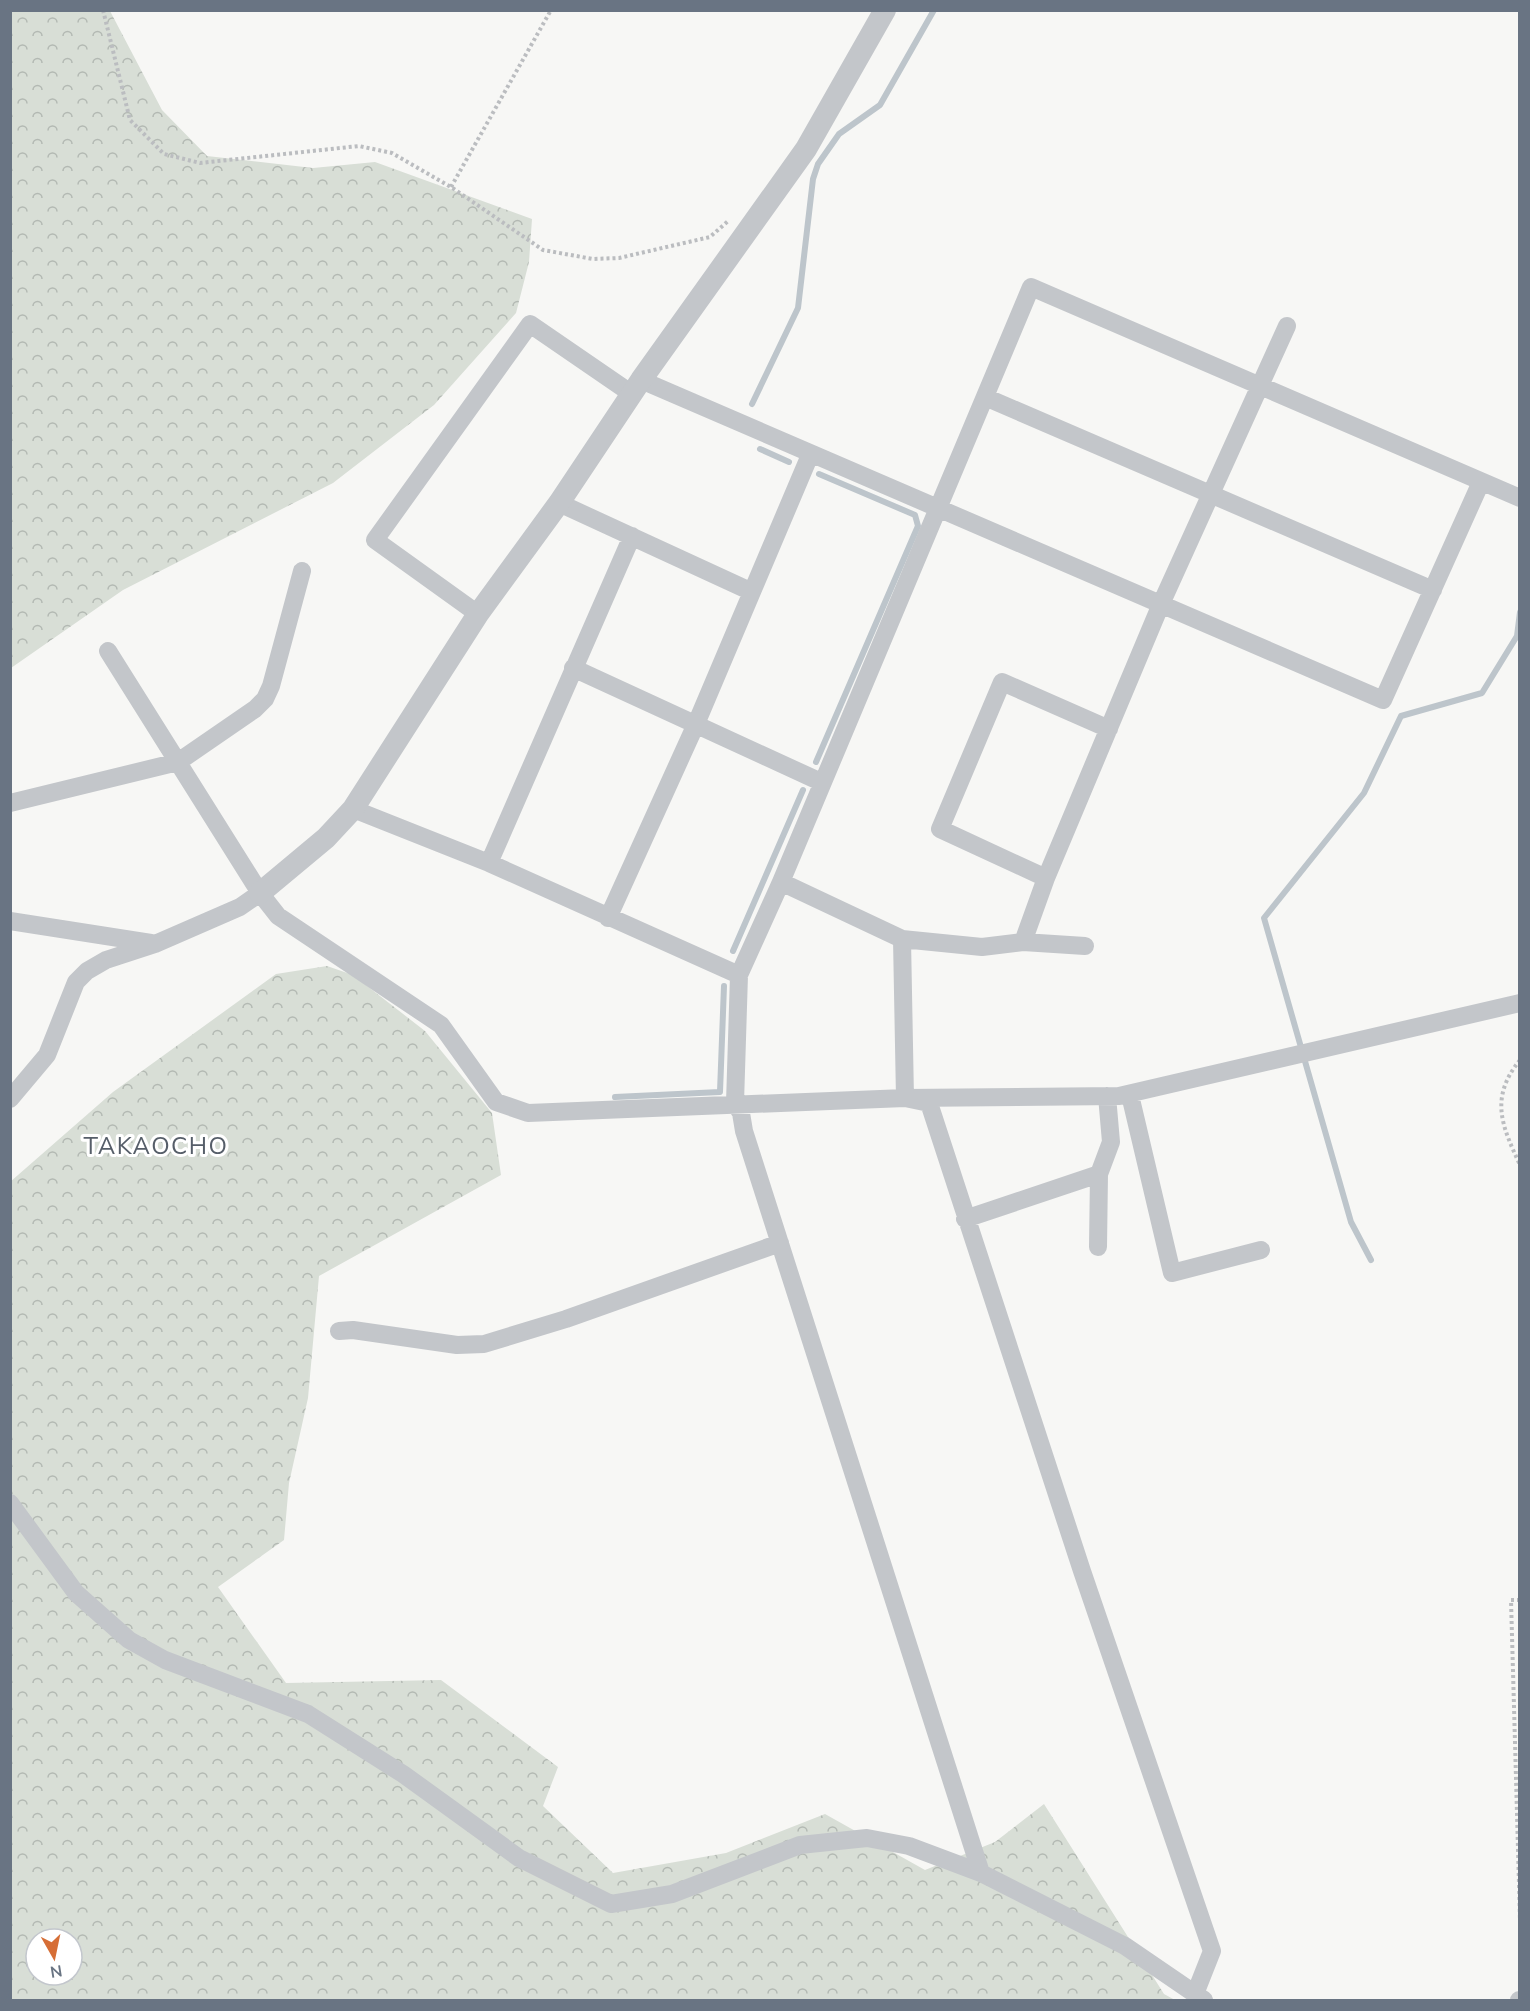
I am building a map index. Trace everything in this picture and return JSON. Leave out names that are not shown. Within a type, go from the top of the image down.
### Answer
[{"type":"street","points":[[10,1099],[47,1055],[76,981],[106,960],[155,944],[240,907],[326,838],[353,809],[478,614],[559,503],[636,387],[806,149],[885,10]]},
{"type":"street","points":[[981,1873],[878,1546],[848,1463],[808,1324],[744,1131],[741,1113],[735,1103],[739,975],[781,882],[821,782],[1031,287],[1520,498]]},
{"type":"street","points":[[478,614],[375,540],[530,324],[636,387],[939,507],[1383,700],[1481,482]]},
{"type":"street","points":[[1023,942],[1046,878],[1161,604],[1287,326]]},
{"type":"street","points":[[985,397],[1433,590]]},
{"type":"street","points":[[608,918],[696,724],[750,591],[810,455]]},
{"type":"street","points":[[559,503],[750,591]]},
{"type":"street","points":[[489,863],[632,536]]},
{"type":"street","points":[[10,803],[178,762],[255,710],[265,699],[302,571]]},
{"type":"street","points":[[108,651],[260,893],[278,916],[441,1025],[496,1102],[511,1109],[528,1113],[735,1103],[1130,1095],[1520,1003]]},
{"type":"street","points":[[573,668],[821,782]]},
{"type":"street","points":[[1046,878],[940,829],[1002,682],[1109,729]]},
{"type":"street","points":[[353,809],[489,863],[739,975]]},
{"type":"street","points":[[781,882],[902,939],[982,947],[1023,942],[1085,946]]},
{"type":"street","points":[[10,932],[18,921],[155,944]]},
{"type":"street","points":[[902,939],[905,1098]]},
{"type":"street","points":[[1130,1095],[1172,1273],[1261,1250]]},
{"type":"street","points":[[1098,1247],[1099,1174],[1111,1142],[1107,1096]]},
{"type":"street","points":[[10,1503],[76,1593],[129,1640],[165,1660],[308,1714],[403,1774],[519,1858],[611,1904],[672,1894],[800,1845],[867,1838],[909,1846],[981,1873],[1125,1946],[1199,1997],[1212,1951],[1169,1830],[965,1219],[929,1103],[905,1098]]},
{"type":"street","points":[[965,1219],[1099,1174]]},
{"type":"street","points":[[339,1331],[457,1345],[484,1344],[566,1319],[780,1242]]},
{"type":"path","points":[[103,10],[130,120],[164,154],[200,162],[359,146],[392,153],[451,187],[543,250],[592,259],[620,258],[710,237],[736,213]]},
{"type":"path","points":[[451,187],[551,10]]},
{"type":"path","points":[[1520,1060],[1507,1076],[1501,1092],[1503,1128],[1520,1165]]},
{"type":"path","points":[[1520,1600],[1511,1600],[1520,1920]]},
{"type":"green space","points":[[11,10],[110,11],[162,110],[207,156],[313,168],[375,162],[532,219],[529,262],[516,313],[434,405],[333,483],[123,590],[11,668]]},
{"type":"green space","points":[[327,966],[353,975],[425,1031],[492,1113],[501,1175],[319,1276],[308,1398],[289,1483],[284,1540],[218,1587],[286,1683],[441,1680],[558,1767],[543,1806],[613,1873],[726,1853],[825,1814],[925,1870],[995,1842],[1044,1804],[1164,1994],[1175,2000],[11,2000],[10,1182],[113,1092],[276,974]]},
{"type":"waterway","points":[[752,404],[798,308],[813,179],[818,164],[839,134],[880,105],[934,10]]},
{"type":"waterway","points":[[760,449],[789,462]]},
{"type":"waterway","points":[[816,762],[918,526],[915,515],[819,474]]},
{"type":"waterway","points":[[1371,1260],[1351,1222],[1264,918],[1364,793],[1401,716],[1482,693],[1517,636],[1520,612]]},
{"type":"waterway","points":[[733,951],[803,790]]},
{"type":"waterway","points":[[615,1097],[720,1092],[724,986]]},
{"type":"district","name":"TAKAOCHO","points":[[156,1146]]}]
